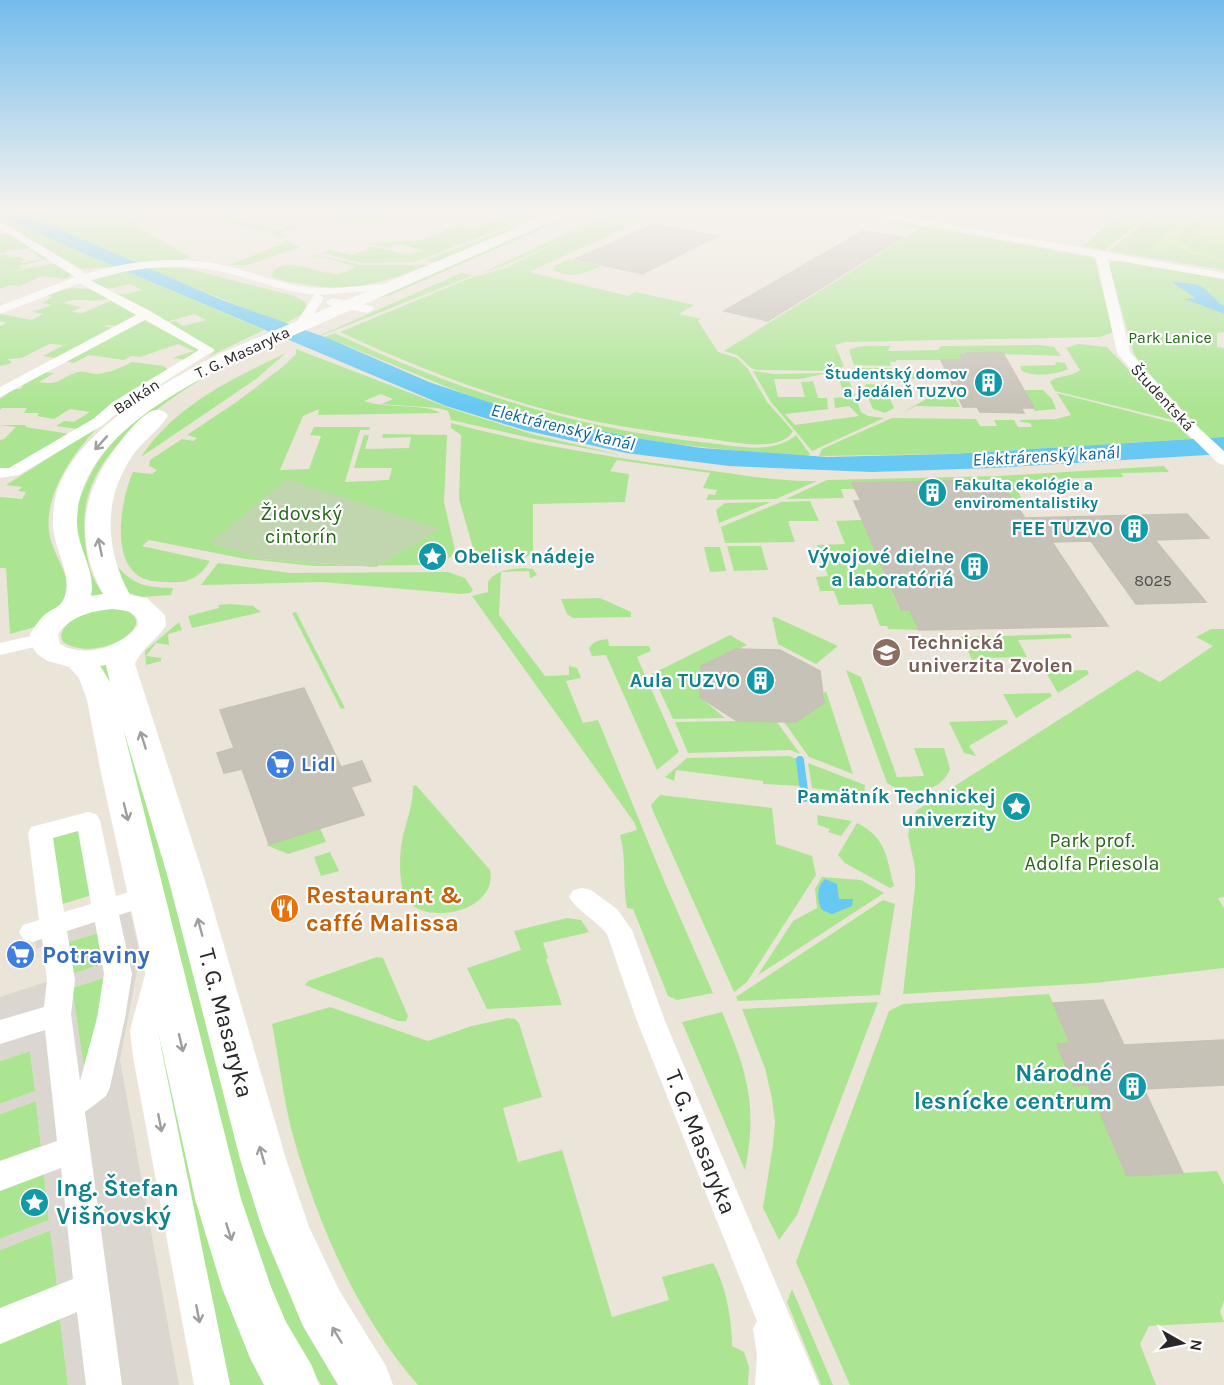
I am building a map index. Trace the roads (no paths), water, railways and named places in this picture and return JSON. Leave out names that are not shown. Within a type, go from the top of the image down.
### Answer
[{"type":"street","points":[[0,310],[80,278]]},
{"type":"street","name":"Balkán","points":[[0,473],[13,472],[98,422],[118,405],[207,352],[205,348],[80,278]]},
{"type":"street","points":[[255,278],[353,302]]},
{"type":"street","name":"T. G. Masaryka","points":[[120,601],[106,580],[97,534],[98,509],[103,488],[123,451],[144,428],[185,397],[353,302],[413,278]]},
{"type":"street","name":"T. G. Masaryka","points":[[353,302],[417,278]]},
{"type":"street","name":"Študentská","points":[[1106,278],[1124,353],[1191,428],[1224,460]]},
{"type":"street","points":[[296,288],[303,294],[318,298],[353,302]]},
{"type":"street","points":[[296,334],[318,298]]},
{"type":"street","points":[[0,393],[146,314]]},
{"type":"street","name":"T. G. Masaryka","points":[[72,610],[79,590],[64,511],[71,489],[92,453],[130,415],[163,392],[203,369],[296,334]]},
{"type":"street","points":[[120,601],[142,606],[153,618],[152,626],[147,634],[127,648],[103,656],[78,659],[56,654],[47,648],[44,639],[51,624],[72,610],[96,603],[120,601]]},
{"type":"street","points":[[0,649],[44,639]]},
{"type":"street","name":"T. G. Masaryka","points":[[127,648],[120,664],[188,884],[266,1169],[287,1231],[321,1308],[367,1385]]},
{"type":"street","points":[[78,659],[93,676],[102,700],[218,1200],[247,1288],[268,1340],[293,1385]]},
{"type":"street","points":[[68,1107],[95,1087],[111,1018],[118,974],[88,820],[40,833],[43,929],[62,980],[57,1014],[68,1107],[104,1385]]},
{"type":"street","name":"T. G. Masaryka","points":[[582,897],[608,916],[619,930],[651,1021],[801,1385]]},
{"type":"street","points":[[43,929],[132,901]]},
{"type":"street","points":[[162,963],[144,1030],[212,1385]]},
{"type":"street","points":[[0,1032],[57,1014]]},
{"type":"street","points":[[0,1176],[74,1149]]},
{"type":"street","points":[[0,1326],[92,1289]]},
{"type":"street","name":"T. G. Masaryka","points":[[767,1299],[775,1355],[773,1385]]},
{"type":"water","name":"Elektrárenský kanál","points":[[141,278],[171,278],[222,300],[330,339],[429,382],[524,414],[629,437],[702,448],[827,457],[952,454],[1224,437],[1224,454],[992,468],[872,472],[729,466],[626,453],[524,430],[446,406]]},
{"type":"water","points":[[1171,282],[1189,283],[1202,287],[1224,306],[1224,314],[1184,299],[1196,298]]},
{"type":"water","points":[[825,879],[837,884],[839,899],[853,899],[852,906],[832,914],[822,910],[818,894]]},
{"type":"waterway","points":[[800,760],[805,798]]},
{"type":"place","name":"Študentský domov a jedáleň TUZVO","points":[[988,382]]},
{"type":"place","name":"Fakulta ekológie a enviromentalistiky","points":[[933,493]]},
{"type":"place","name":"FEE TUZVO","points":[[1134,528]]},
{"type":"place","name":"Obelisk nádeje","points":[[433,556]]},
{"type":"place","name":"Vývojové dielne a laboratóriá","points":[[975,567]]},
{"type":"place","name":"Technická univerzita Zvolen","points":[[887,653]]},
{"type":"place","name":"Aula TUZVO","points":[[761,680]]},
{"type":"place","name":"Lidl","points":[[280,764]]},
{"type":"place","name":"Pamätník Technickej univerzity","points":[[1017,807]]},
{"type":"place","name":"Restaurant & caffé Malissa","points":[[285,909]]},
{"type":"place","name":"Potraviny","points":[[21,955]]},
{"type":"place","name":"Národné lesnícke centrum","points":[[1133,1087]]},
{"type":"place","name":"Ing. Štefan Višňovský","points":[[35,1202]]},
{"type":"park label","name":"Park Lanice","points":[[1170,337]]},
{"type":"park label","name":"Židovský cintorín","points":[[301,524]]},
{"type":"park label","name":"Park prof. Adolfa Priesola","points":[[1092,852]]}]
